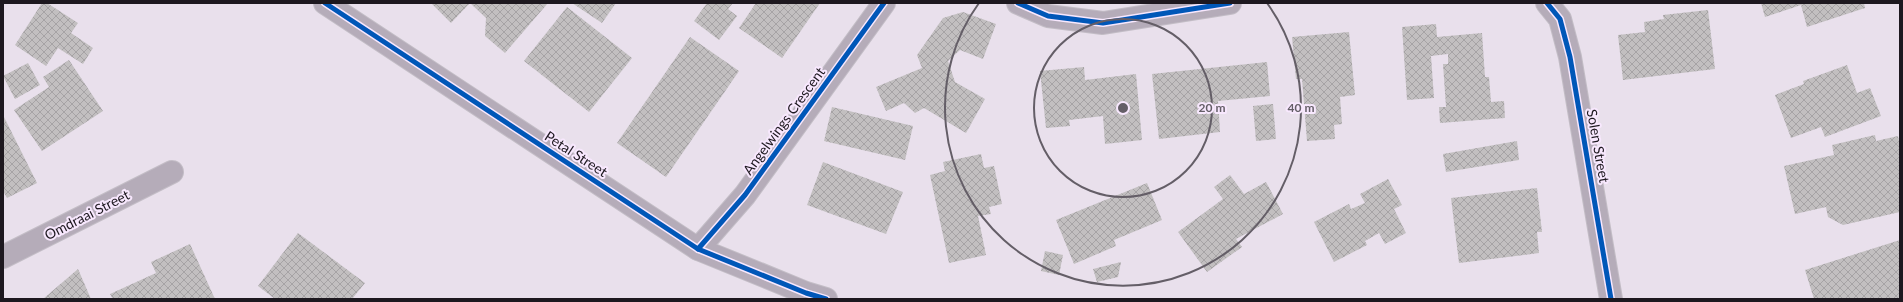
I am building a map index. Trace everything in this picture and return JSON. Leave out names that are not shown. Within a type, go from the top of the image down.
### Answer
[{"type":"street","name":"Petal Street","points":[[325,3],[698,249],[806,293],[826,299]]},
{"type":"street","name":"Angelwings Crescent","points":[[698,249],[745,195],[884,3]]},
{"type":"street","points":[[1018,3],[1048,16],[1103,23],[1230,3]]},
{"type":"street","name":"Solen Street","points":[[1547,3],[1560,19],[1570,56],[1612,299]]},
{"type":"street","name":"Omdraai Street","points":[[3,257],[172,172]]},
{"type":"building","points":[[42,3],[47,3],[78,23],[71,33],[93,48],[83,64],[58,48],[46,66],[15,45]]},
{"type":"building","points":[[431,3],[470,3],[451,23]]},
{"type":"building","points":[[470,3],[548,3],[505,53],[485,36],[486,18]]},
{"type":"building","points":[[572,3],[616,3],[602,23]]},
{"type":"building","points":[[707,3],[733,3],[728,9],[737,16],[719,40],[694,21]]},
{"type":"building","points":[[756,3],[820,3],[782,58],[739,28]]},
{"type":"building","points":[[1761,3],[1864,3],[1865,8],[1807,27],[1801,5],[1765,17]]},
{"type":"building","points":[[567,7],[632,58],[589,112],[524,61]]},
{"type":"building","points":[[1708,10],[1715,69],[1623,80],[1618,35],[1645,32],[1644,22],[1664,19],[1663,15]]},
{"type":"building","points":[[963,12],[996,24],[983,59],[960,50],[948,61],[955,82],[985,99],[966,133],[924,108],[915,113],[904,103],[886,111],[876,87],[922,68],[917,55],[943,18]]},
{"type":"building","points":[[1436,24],[1437,37],[1482,33],[1485,77],[1489,77],[1491,102],[1504,101],[1505,118],[1440,123],[1439,107],[1446,107],[1443,64],[1448,64],[1448,54],[1431,56],[1434,98],[1407,100],[1402,27]]},
{"type":"building","points":[[1349,32],[1355,95],[1340,97],[1342,124],[1334,125],[1335,139],[1307,141],[1302,79],[1296,79],[1292,37]]},
{"type":"building","points":[[690,37],[739,71],[666,177],[617,143]]},
{"type":"building","points":[[69,60],[103,111],[42,151],[14,110],[49,87],[43,77]]},
{"type":"building","points":[[1267,62],[1270,96],[1218,101],[1220,132],[1159,139],[1152,74]]},
{"type":"building","points":[[28,63],[40,85],[15,99],[3,76]]},
{"type":"building","points":[[1847,65],[1857,93],[1870,88],[1881,116],[1825,137],[1821,127],[1791,138],[1775,95],[1804,84],[1803,81]]},
{"type":"building","points":[[1084,67],[1085,80],[1136,74],[1142,140],[1105,144],[1103,116],[1069,120],[1070,126],[1046,128],[1040,71]]},
{"type":"building","points":[[1273,104],[1276,139],[1256,141],[1253,106]]},
{"type":"building","points":[[832,107],[913,126],[905,160],[824,141]]},
{"type":"building","points":[[3,115],[37,183],[7,198],[3,191]]},
{"type":"building","points":[[1875,135],[1876,141],[1898,136],[1900,146],[1900,212],[1843,225],[1828,217],[1826,207],[1795,214],[1784,166],[1834,155],[1832,145]]},
{"type":"building","points":[[1517,141],[1519,160],[1446,172],[1443,154]]},
{"type":"building","points":[[981,154],[984,168],[994,166],[1002,204],[989,207],[991,214],[978,216],[986,255],[949,263],[930,175],[945,171],[943,162]]},
{"type":"building","points":[[823,162],[903,192],[886,234],[807,205]]},
{"type":"building","points":[[1230,175],[1244,194],[1266,182],[1283,214],[1236,239],[1242,247],[1207,272],[1178,232],[1223,199],[1214,187]]},
{"type":"building","points":[[1388,179],[1402,205],[1394,209],[1406,233],[1385,244],[1379,233],[1365,241],[1367,245],[1334,262],[1314,222],[1349,204],[1351,209],[1365,203],[1360,194]]},
{"type":"building","points":[[1147,183],[1162,220],[1114,240],[1116,246],[1074,264],[1056,220]]},
{"type":"building","points":[[1537,188],[1542,232],[1537,232],[1539,253],[1459,263],[1451,198]]},
{"type":"building","points":[[298,233],[365,283],[352,299],[275,299],[258,286]]},
{"type":"building","points":[[1900,240],[1900,299],[1814,299],[1805,270]]},
{"type":"building","points":[[190,244],[215,299],[113,299],[110,294],[156,273],[151,262]]},
{"type":"building","points":[[1045,251],[1063,255],[1059,275],[1041,271]]},
{"type":"building","points":[[1121,262],[1118,277],[1097,282],[1093,269]]},
{"type":"building","points":[[78,269],[91,299],[43,299]]},
{"type":"cycle path","points":[[325,3],[698,249],[806,293],[826,299]]},
{"type":"cycle path","points":[[698,249],[745,195],[884,3]]},
{"type":"cycle path","points":[[1018,3],[1048,16],[1103,23],[1230,3]]},
{"type":"cycle path","points":[[1547,3],[1560,19],[1570,57],[1611,299]]}]
